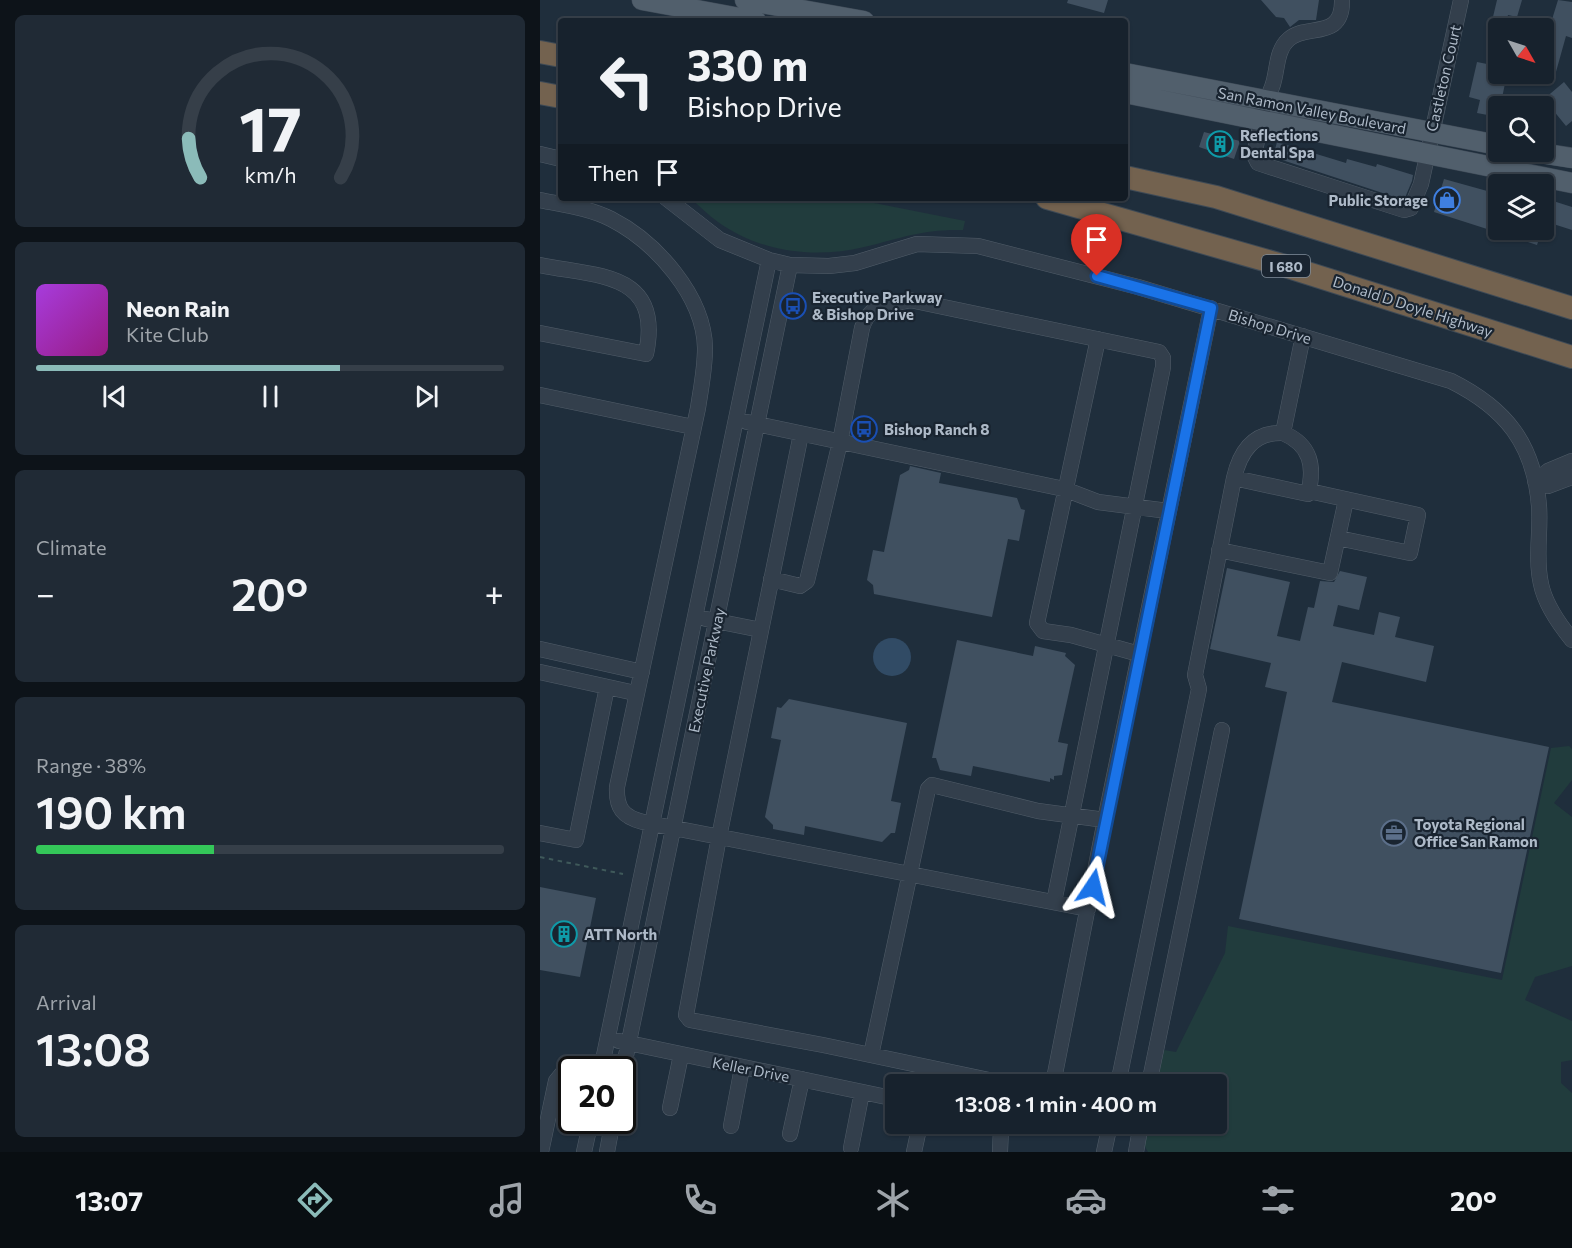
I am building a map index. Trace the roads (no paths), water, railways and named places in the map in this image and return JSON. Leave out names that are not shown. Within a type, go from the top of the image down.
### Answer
[{"type":"highway","points":[[540,52],[558,55]]},
{"type":"highway","points":[[540,93],[558,96]]},
{"type":"highway","points":[[1128,178],[1216,197],[1572,308]]},
{"type":"highway","name":"Donald D Doyle Highway","points":[[1058,201],[1282,265],[1572,357]]},
{"type":"main road","points":[[642,0],[740,18]]},
{"type":"main road","points":[[745,0],[847,18]]},
{"type":"main road","name":"San Ramon Valley Boulevard","points":[[1128,74],[1488,143]]},
{"type":"main road","name":"San Ramon Valley Boulevard","points":[[1128,94],[1426,156],[1572,183]]},
{"type":"main road","points":[[1554,155],[1572,158]]},
{"type":"street","name":"Castleton Court","points":[[1342,0],[1339,15],[1332,26],[1319,32],[1294,35],[1287,40],[1280,54],[1273,86],[1259,121],[1254,155],[1258,163],[1404,210],[1414,205],[1461,0]]},
{"type":"street","points":[[540,154],[558,158]]},
{"type":"street","points":[[540,200],[584,209],[611,219],[660,256],[676,273],[692,299],[702,326],[705,347],[704,375],[642,672],[635,693],[616,798],[622,813],[629,818],[651,824],[1089,909]]},
{"type":"street","name":"Bishop Drive","points":[[670,201],[720,240],[769,260],[790,265],[855,263],[917,244],[966,244],[1115,281],[1211,308],[1451,381],[1483,399],[1498,411],[1521,440],[1529,455],[1539,506],[1538,558],[1541,585],[1560,624],[1572,640]]},
{"type":"street","name":"Executive Parkway","points":[[604,1056],[769,260]]},
{"type":"street","points":[[540,265],[624,282],[645,304],[651,332],[646,354],[540,333]]},
{"type":"street","name":"Executive Parkway","points":[[626,1056],[790,265]]},
{"type":"street","points":[[771,579],[800,586],[807,581],[840,442],[862,328],[866,314],[872,309],[910,300],[1159,352],[1163,358],[1054,903]]},
{"type":"street","points":[[1055,1074],[1211,308]]},
{"type":"street","points":[[1283,434],[1303,336]]},
{"type":"street","points":[[1098,339],[1037,623],[1043,631],[1107,644],[1139,654]]},
{"type":"street","points":[[540,395],[693,427]]},
{"type":"street","points":[[735,418],[1064,489],[1098,502],[1168,511]]},
{"type":"street","points":[[801,434],[719,837],[686,1015],[690,1020],[961,1074]]},
{"type":"street","points":[[1120,1074],[1199,689],[1195,675],[1238,461],[1249,445],[1264,435],[1283,434],[1298,442],[1311,459],[1309,491]]},
{"type":"street","points":[[1535,481],[1548,471],[1572,461]]},
{"type":"street","points":[[1535,481],[1548,486],[1572,477]]},
{"type":"street","points":[[1234,478],[1308,494],[1309,491],[1419,515],[1410,553],[1338,538]]},
{"type":"street","points":[[1219,550],[1330,573],[1346,500]]},
{"type":"street","points":[[695,616],[761,630]]},
{"type":"street","points":[[540,649],[642,672]]},
{"type":"street","points":[[540,672],[635,693]]},
{"type":"street","points":[[540,833],[576,840],[607,687]]},
{"type":"street","points":[[1151,1074],[1222,730]]},
{"type":"street","points":[[872,1055],[928,789],[932,785],[1071,816],[1105,820]]},
{"type":"street","name":"Keller Drive","points":[[607,1039],[885,1097]]},
{"type":"street","points":[[670,1108],[681,1055]]},
{"type":"street","points":[[730,1126],[742,1068]]},
{"type":"street","points":[[542,1152],[558,1077]]},
{"type":"street","points":[[790,1134],[802,1079]]},
{"type":"street","points":[[851,1148],[862,1092]]},
{"type":"street","points":[[584,1152],[588,1134]]},
{"type":"street","points":[[606,1152],[610,1134]]},
{"type":"street","points":[[914,1152],[918,1134]]},
{"type":"street","points":[[1000,1152],[1001,1134]]},
{"type":"street","points":[[1104,1152],[1108,1134]]},
{"type":"street","points":[[1136,1152],[1139,1134]]},
{"type":"water","points":[[892,638],[905,644],[911,657],[905,670],[892,676],[879,670],[873,657],[879,644]]},
{"type":"place","name":"Reflections Dental Spa","points":[[1220,144]]},
{"type":"place","name":"Public Storage","points":[[1447,200]]},
{"type":"place","name":"Executive Parkway & Bishop Drive","points":[[793,306]]},
{"type":"place","name":"Bishop Ranch 8","points":[[864,429]]},
{"type":"place","name":"Toyota Regional Office San Ramon","points":[[1394,833]]},
{"type":"place","name":"ATT North","points":[[564,934]]}]
